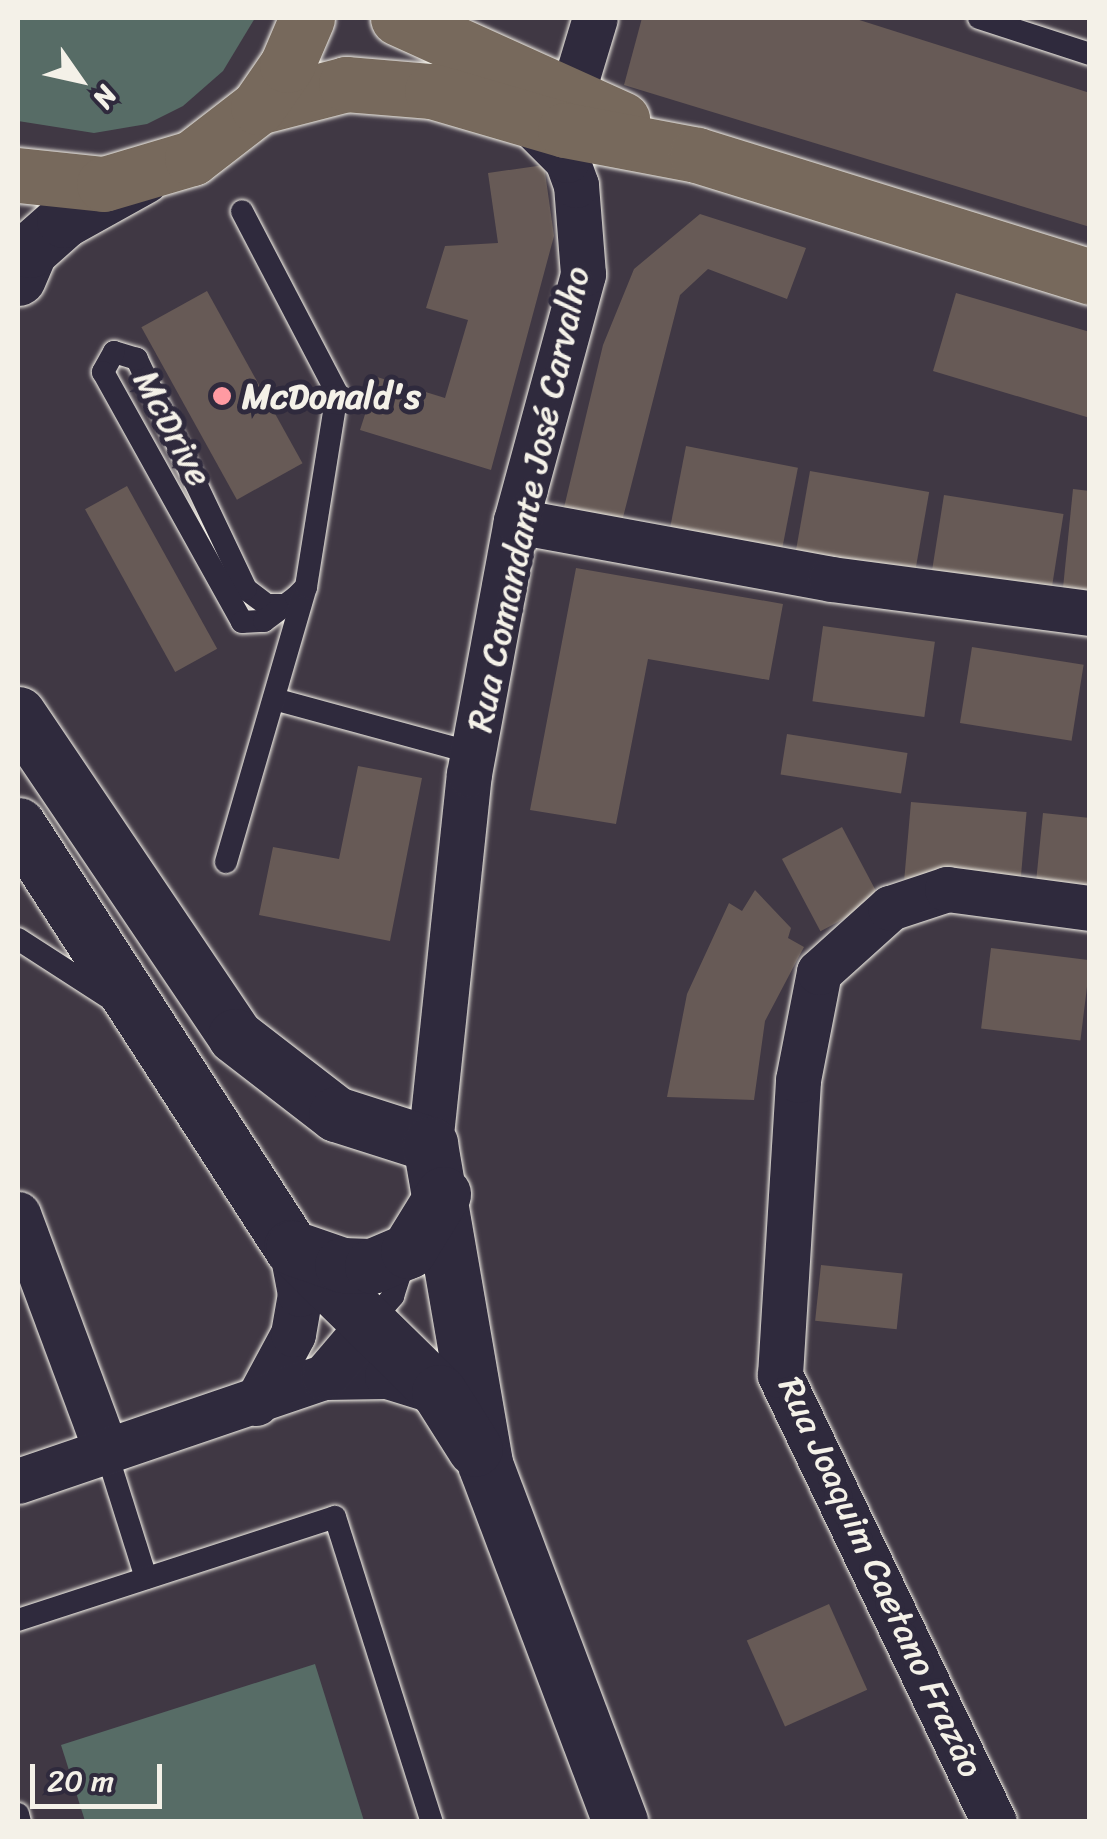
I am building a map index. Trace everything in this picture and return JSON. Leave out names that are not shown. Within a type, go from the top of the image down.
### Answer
[{"type":"main road","points":[[18,175],[77,184],[143,176],[204,151],[258,107],[286,66],[307,18]]},
{"type":"main road","points":[[398,18],[549,106]]},
{"type":"main road","points":[[258,107],[346,84],[549,106],[1090,276]]},
{"type":"street","points":[[549,106],[596,18]]},
{"type":"street","name":"Rua Comandante José Carvalho","points":[[549,106],[576,185],[583,274],[516,522],[473,753],[437,1169],[485,1464],[620,1822]]},
{"type":"street","points":[[18,278],[30,250],[64,220],[143,176]]},
{"type":"street","points":[[516,522],[831,579],[1090,613]]},
{"type":"street","points":[[18,714],[234,1036],[336,1114],[437,1169]]},
{"type":"street","name":"Rua Comandante José Carvalho","points":[[18,825],[152,1025],[291,1248],[439,1392],[485,1464]]},
{"type":"street","name":"Rua Joaquim Caetano Frazão","points":[[994,1822],[780,1375],[798,1080],[820,972],[890,908],[947,889],[1090,908]]},
{"type":"street","name":"Rua Comandante José Carvalho","points":[[408,1251],[437,1169]]},
{"type":"street","points":[[18,1214],[106,1451]]},
{"type":"street","points":[[256,1403],[293,1334],[300,1294],[291,1248],[342,1265],[372,1266],[408,1251]]},
{"type":"street","points":[[324,1377],[369,1324]]},
{"type":"street","points":[[18,1481],[324,1377],[387,1376],[439,1392]]},
{"type":"lane","points":[[979,18],[1024,25],[1090,54]]},
{"type":"lane","points":[[226,862],[306,587],[337,393],[242,211]]},
{"type":"lane","name":"McDrive","points":[[284,605],[267,606],[246,589],[137,360],[114,352],[103,372],[242,622],[264,621],[284,605],[306,587]]},
{"type":"lane","points":[[274,699],[473,753]]},
{"type":"lane","points":[[18,939],[152,1025]]},
{"type":"lane","points":[[369,1324],[394,1296],[408,1251]]},
{"type":"lane","points":[[106,1451],[146,1578]]},
{"type":"lane","points":[[18,1620],[335,1518],[432,1822]]},
{"type":"lane","points":[[18,1814],[20,1822]]},
{"type":"green space","points":[[18,18],[255,18],[223,71],[183,106],[147,124],[94,133],[18,121]]},
{"type":"green space","points":[[315,1664],[364,1821],[85,1821],[61,1745]]},
{"type":"building","points":[[642,18],[853,18],[1090,93],[1090,227],[624,85]]},
{"type":"building","points":[[544,165],[554,236],[491,470],[360,430],[377,377],[445,398],[468,320],[426,308],[445,246],[498,243],[488,173]]},
{"type":"building","points":[[700,214],[806,248],[787,299],[708,269],[680,295],[619,533],[561,520],[603,345],[634,269]]},
{"type":"building","name":"McDonald's","points":[[207,291],[303,463],[237,500],[141,327]]},
{"type":"building","points":[[956,293],[1090,332],[1090,418],[933,371]]},
{"type":"building","points":[[686,446],[798,468],[780,558],[668,536]]},
{"type":"building","points":[[810,471],[929,492],[913,582],[794,561]]},
{"type":"building","points":[[127,486],[217,649],[175,672],[85,509]]},
{"type":"building","points":[[1073,489],[1090,491],[1090,601],[1062,598]]},
{"type":"building","points":[[944,495],[1064,514],[1050,602],[930,583]]},
{"type":"building","points":[[576,568],[783,604],[769,680],[648,659],[616,824],[530,810]]},
{"type":"building","points":[[823,626],[935,642],[924,717],[812,701]]},
{"type":"building","points":[[972,647],[1084,665],[1072,741],[960,723]]},
{"type":"building","points":[[787,734],[907,753],[901,794],[781,774]]},
{"type":"building","points":[[358,766],[422,778],[390,941],[259,915],[273,847],[339,859]]},
{"type":"building","points":[[911,802],[1027,812],[1020,889],[904,879]]},
{"type":"building","points":[[1043,813],[1090,818],[1090,898],[1035,892]]},
{"type":"building","points":[[842,827],[880,899],[820,931],[782,859]]},
{"type":"building","points":[[755,890],[791,928],[788,938],[804,947],[765,1021],[754,1100],[667,1097],[687,994],[729,903],[742,911]]},
{"type":"building","points":[[991,948],[1090,960],[1080,1041],[981,1028]]},
{"type":"building","points":[[821,1265],[903,1274],[897,1329],[815,1321]]},
{"type":"building","points":[[829,1604],[867,1690],[785,1726],[747,1641]]},
{"type":"place","name":"McDonald's","points":[[222,396]]}]
